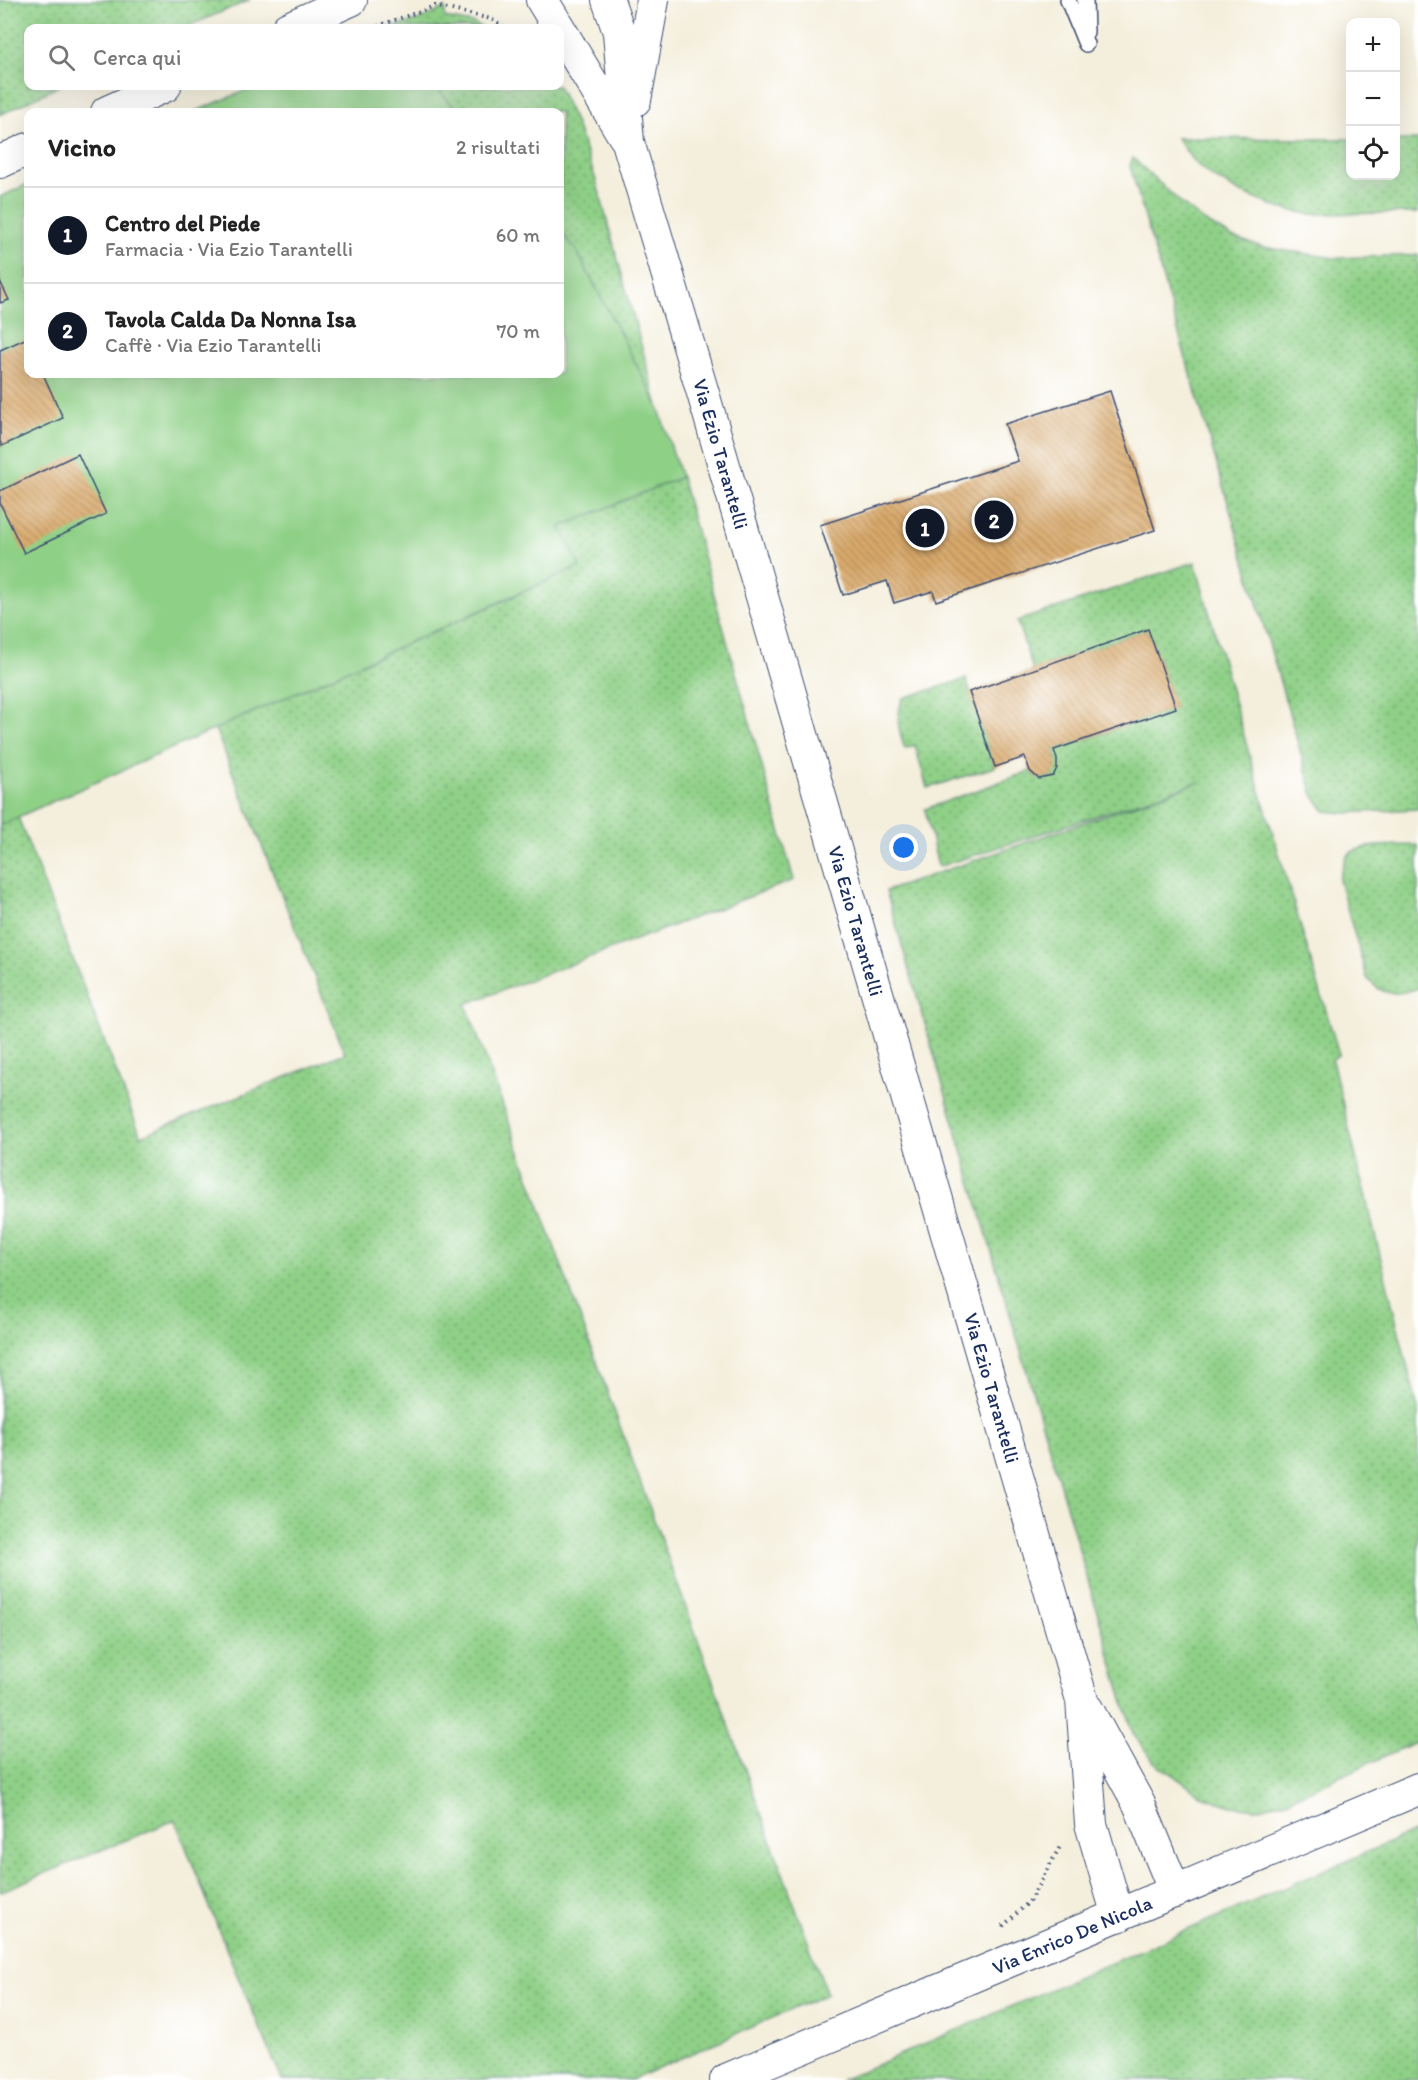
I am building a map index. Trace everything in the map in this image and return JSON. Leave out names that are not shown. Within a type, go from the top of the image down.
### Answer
[{"type":"street","points":[[297,24],[351,0]]},
{"type":"street","points":[[543,0],[557,24]]},
{"type":"street","points":[[608,0],[618,32],[628,142]]},
{"type":"street","points":[[628,142],[653,0]]},
{"type":"street","points":[[564,35],[628,142]]},
{"type":"street","points":[[116,108],[156,90]]},
{"type":"street","name":"Via Ezio Tarantelli","points":[[628,142],[1082,1700]]},
{"type":"street","points":[[0,162],[24,151]]},
{"type":"street","points":[[1082,1700],[1139,1804],[1175,1892]]},
{"type":"street","points":[[1082,1700],[1091,1824],[1118,1916]]},
{"type":"street","name":"Via Enrico De Nicola","points":[[726,2080],[1418,1789]]},
{"type":"lane","points":[[1068,0],[1086,44],[1085,0]]},
{"type":"path","points":[[383,24],[435,6],[491,19],[498,24]]},
{"type":"path","points":[[994,1934],[1029,1902],[1058,1854],[1064,1836]]},
{"type":"green space","points":[[0,0],[250,0],[193,24],[24,24],[24,90],[51,90],[0,115]]},
{"type":"green space","points":[[445,8],[445,18],[475,24],[404,24],[417,21]]},
{"type":"green space","points":[[246,90],[439,90],[454,108],[204,108]]},
{"type":"green space","points":[[439,90],[560,90],[574,119],[596,180],[658,406],[576,250],[564,236],[564,108],[454,108]]},
{"type":"green space","points":[[1177,138],[1346,139],[1346,180],[1400,180],[1400,140],[1418,140],[1418,213],[1308,214],[1279,208],[1241,193],[1211,176],[1193,161]]},
{"type":"green space","points":[[1133,158],[1181,203],[1204,221],[1232,237],[1262,247],[1335,258],[1418,255],[1418,809],[1345,813],[1325,811],[1313,795],[1130,166]]},
{"type":"green space","points":[[24,186],[24,378],[564,378],[564,236],[576,250],[658,406],[681,477],[560,527],[580,566],[0,825],[0,197]]},
{"type":"green space","points":[[681,477],[794,880],[466,1004],[827,1994],[631,2080],[282,2080],[175,1820],[0,1892],[0,825],[18,817],[141,1136],[345,1053],[215,729],[579,567],[559,527]]},
{"type":"green space","points":[[1195,562],[1252,764],[1339,1054],[1332,1060],[1418,1409],[1418,1741],[1286,1801],[1256,1809],[1232,1806],[1204,1797],[1154,1762],[1133,1734],[886,891],[1200,782],[938,867],[925,809],[1030,771],[1039,779],[1052,776],[1057,764],[1054,750],[1175,708],[1148,629],[1033,670],[1017,621]]},
{"type":"green space","points":[[966,679],[995,767],[927,788],[915,745],[905,749],[899,730],[899,711],[903,698]]},
{"type":"green space","points":[[1392,845],[1418,845],[1418,988],[1390,993],[1378,988],[1367,978],[1339,880],[1345,860],[1354,850]]},
{"type":"green space","points":[[1418,1830],[1418,2080],[841,2080]]},
{"type":"building","points":[[0,281],[9,300],[0,303]]},
{"type":"building","points":[[24,339],[24,378],[45,378],[63,418],[2,446],[0,441],[0,350]]},
{"type":"building","points":[[1110,391],[1155,530],[936,601],[933,591],[894,603],[887,581],[843,595],[820,525],[1018,461],[1005,424]]},
{"type":"building","points":[[78,454],[106,514],[24,553],[0,503],[0,491]]},
{"type":"building","points":[[1148,629],[1176,708],[1054,750],[1057,768],[1053,776],[1039,779],[1030,771],[1025,757],[995,767],[969,692]]},
{"type":"place","name":"Tavola Calda Da Nonna Isa","points":[[994,520]]},
{"type":"place","name":"Centro del Piede","points":[[925,528]]}]
